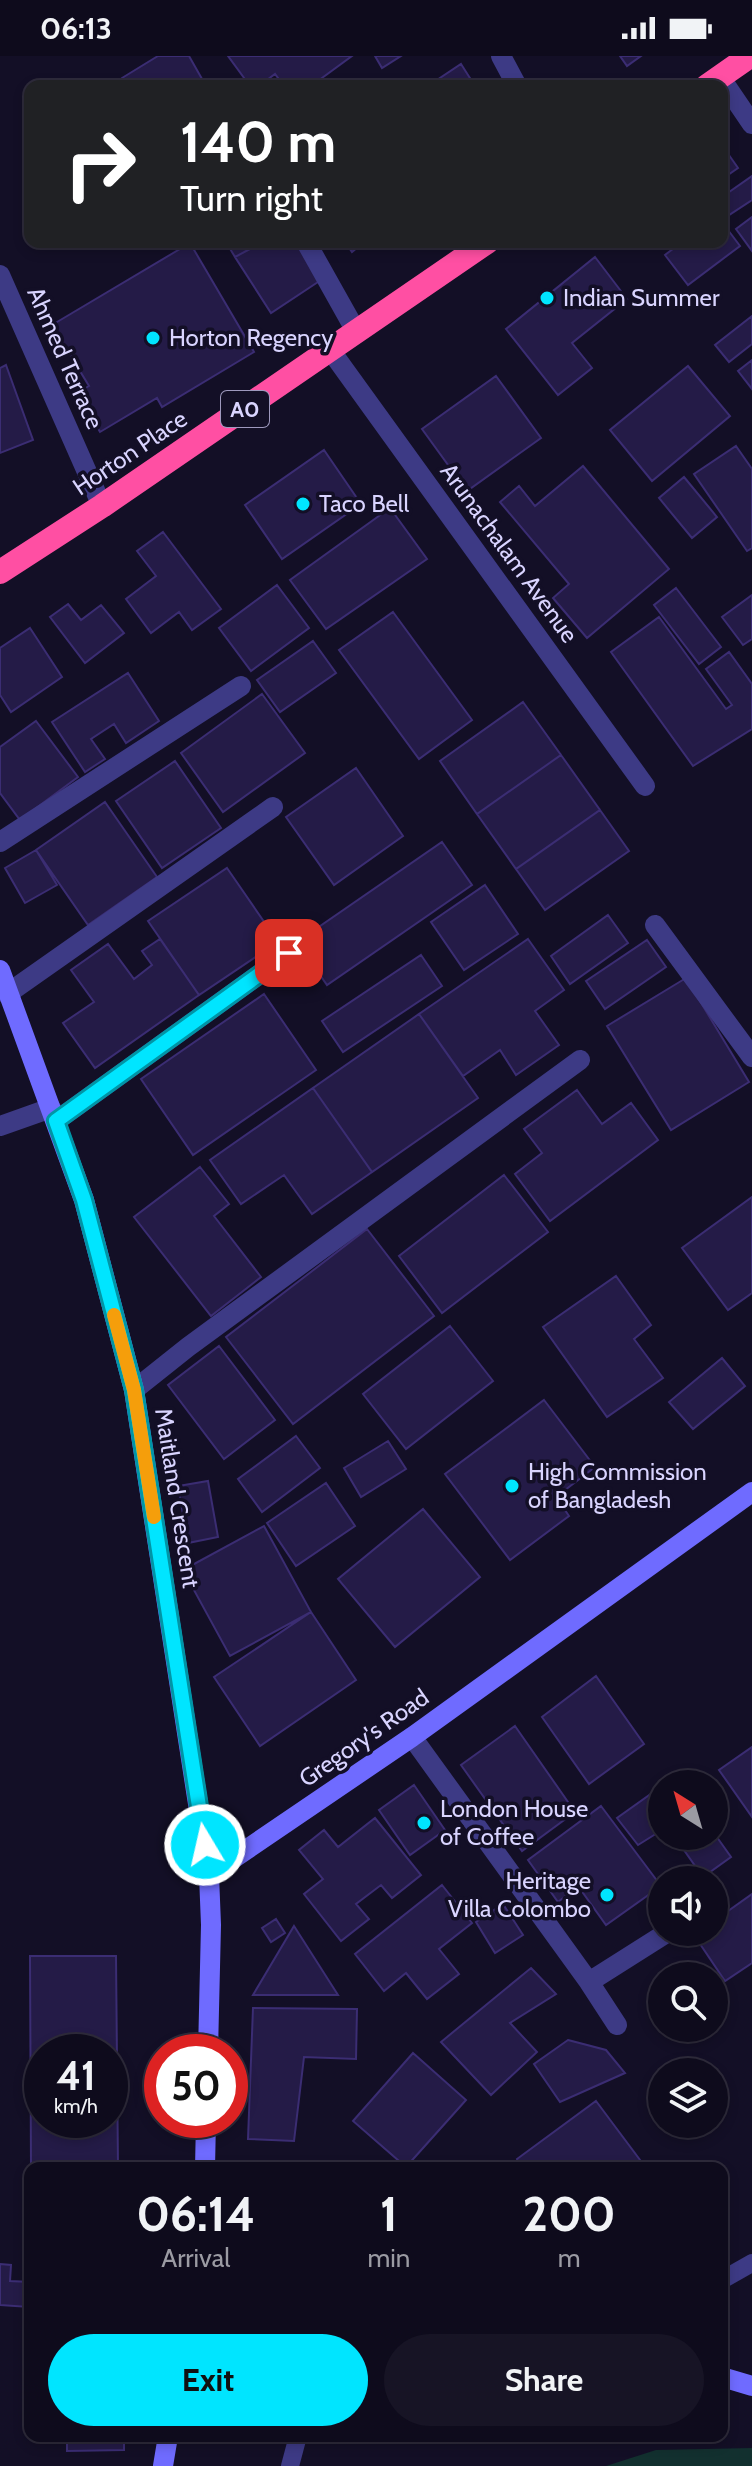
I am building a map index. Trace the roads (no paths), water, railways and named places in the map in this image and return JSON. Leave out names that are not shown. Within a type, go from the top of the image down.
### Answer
[{"type":"highway","points":[[716,80],[750,56]]},
{"type":"highway","name":"Horton Place","points":[[0,572],[331,351],[478,248]]},
{"type":"main road","name":"Maitland Crescent","points":[[0,970],[84,1200],[134,1390],[209,1875],[208,2034]]},
{"type":"main road","name":"Gregory's Road","points":[[209,1875],[412,1737],[545,1639],[749,1500]]},
{"type":"main road","points":[[205,2162],[206,2138]]},
{"type":"main road","points":[[728,2379],[752,2386]]},
{"type":"main road","points":[[163,2466],[167,2442]]},
{"type":"street","points":[[501,56],[514,80]]},
{"type":"street","points":[[728,98],[752,124]]},
{"type":"street","points":[[309,248],[357,333]]},
{"type":"street","name":"Ahmed Terrace","points":[[0,275],[102,506]]},
{"type":"street","name":"Arunachalam Avenue","points":[[331,351],[645,786]]},
{"type":"street","points":[[0,842],[241,686]]},
{"type":"street","points":[[7,994],[273,807]]},
{"type":"street","points":[[655,925],[752,1057]]},
{"type":"street","points":[[0,1126],[53,1114],[289,953]]},
{"type":"street","points":[[134,1390],[188,1347],[580,1060]]},
{"type":"street","points":[[412,1737],[617,2025]]},
{"type":"street","points":[[589,1982],[648,1945]]},
{"type":"lane","points":[[728,2277],[752,2263]]},
{"type":"lane","points":[[290,2466],[296,2442]]},
{"type":"place","name":"Indian Summer","points":[[547,298]]},
{"type":"place","name":"Horton Regency","points":[[153,338]]},
{"type":"place","name":"Taco Bell","points":[[303,504]]},
{"type":"place","name":"High Commission of Bangladesh","points":[[512,1486]]},
{"type":"place","name":"London House of Coffee","points":[[424,1823]]},
{"type":"place","name":"Heritage Villa Colombo","points":[[607,1895]]}]
